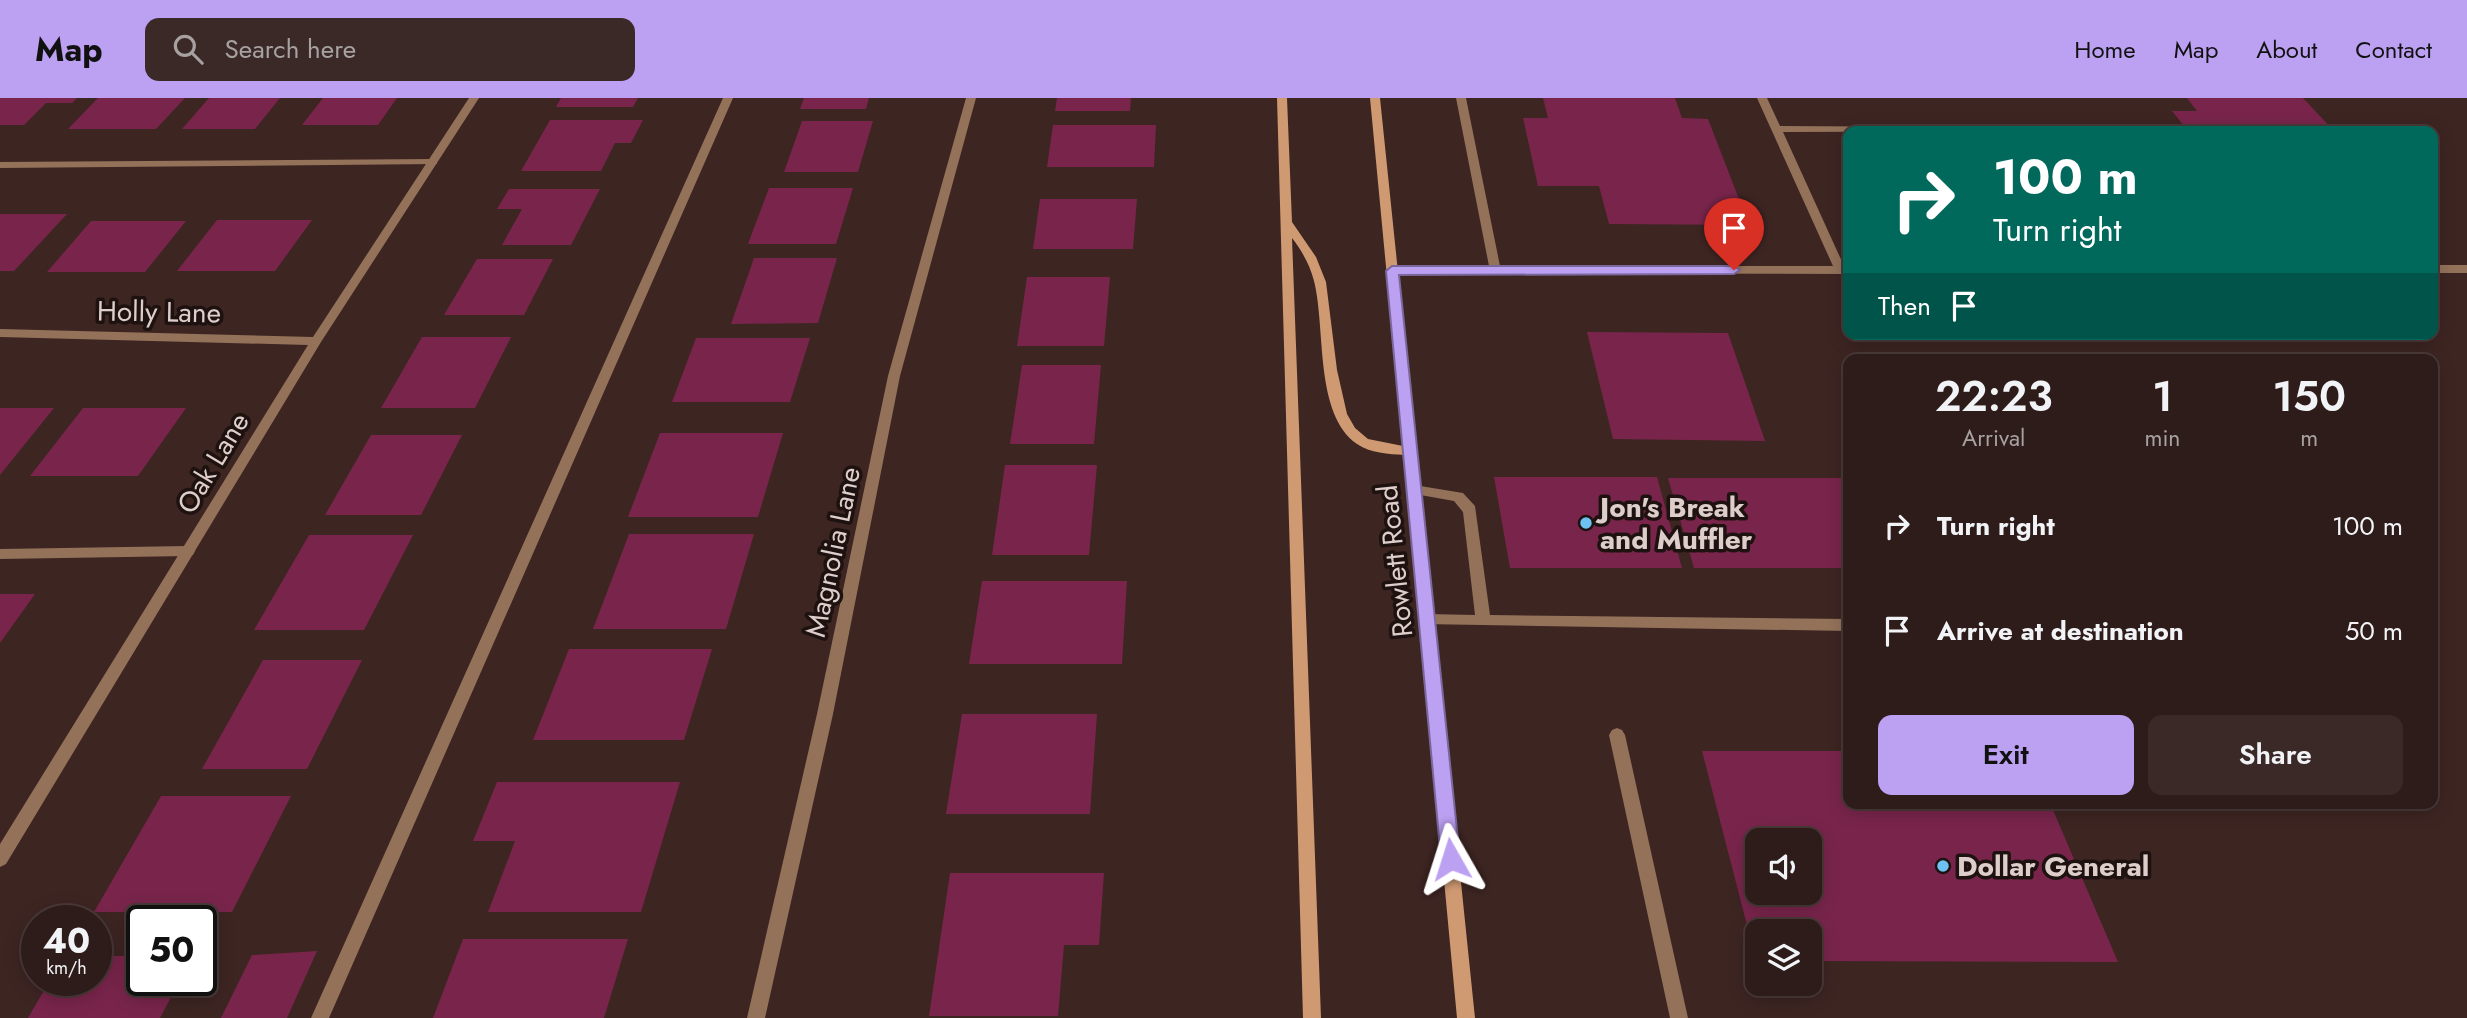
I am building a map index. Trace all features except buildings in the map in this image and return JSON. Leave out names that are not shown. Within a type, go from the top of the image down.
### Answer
[{"type":"main road","points":[[1282,98],[1312,1018]]},
{"type":"main road","name":"Rowlett Road","points":[[1375,98],[1466,1018]]},
{"type":"main road","points":[[1286,222],[1310,255],[1320,282],[1334,397],[1341,419],[1361,442],[1410,451]]},
{"type":"street","name":"Oak Lane","points":[[0,859],[316,341],[474,98]]},
{"type":"street","points":[[320,1018],[728,98]]},
{"type":"street","name":"Magnolia Lane","points":[[755,1018],[825,715],[894,376],[971,98]]},
{"type":"street","points":[[1461,98],[1495,271]]},
{"type":"street","points":[[1762,98],[1843,268]]},
{"type":"street","points":[[1776,129],[1843,129]]},
{"type":"street","points":[[0,165],[433,162]]},
{"type":"street","points":[[2438,269],[2467,269]]},
{"type":"street","points":[[1392,271],[1843,270]]},
{"type":"street","name":"Holly Lane","points":[[0,333],[316,341]]},
{"type":"street","points":[[1414,490],[1458,497],[1470,510],[1483,620]]},
{"type":"street","points":[[0,554],[188,551]]},
{"type":"street","points":[[1427,620],[1843,625]]},
{"type":"street","points":[[1618,735],[1679,1018]]},
{"type":"place","name":"Jon's Break and Muffler","points":[[1586,523]]},
{"type":"place","name":"Dollar General","points":[[1943,866]]},
{"type":"route","points":[[1451,859],[1392,271],[1734,270]]}]
